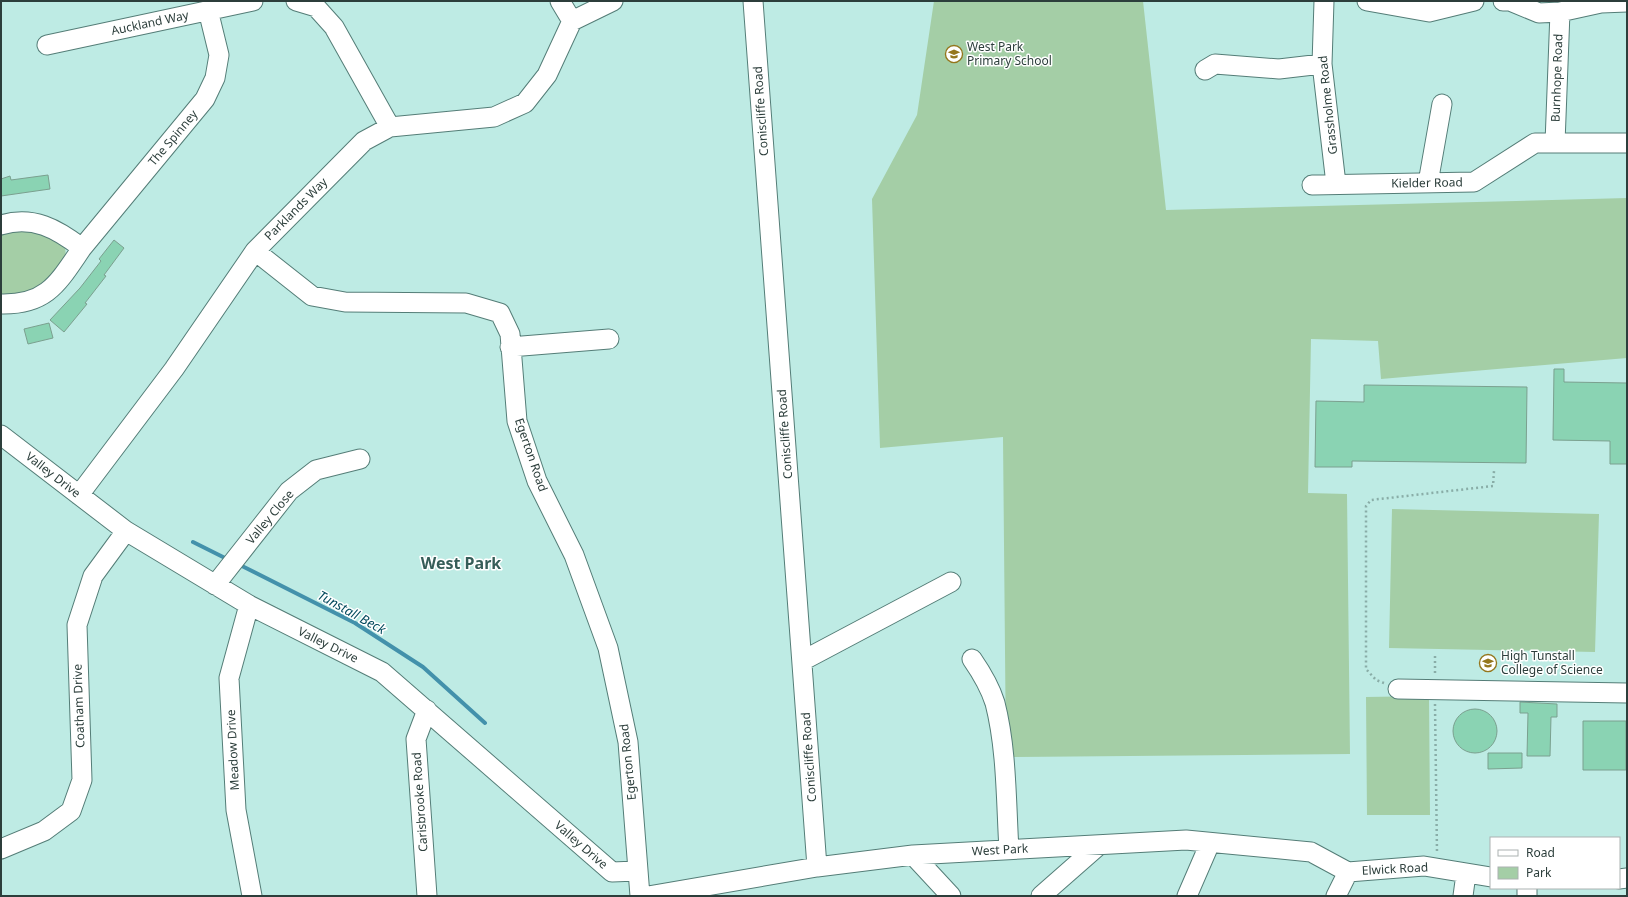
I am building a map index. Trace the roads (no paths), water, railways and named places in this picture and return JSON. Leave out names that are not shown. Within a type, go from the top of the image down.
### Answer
[{"type":"street","name":"Auckland Way","points":[[47,45],[253,1]]},
{"type":"street","points":[[296,1],[316,7],[334,27],[390,127]]},
{"type":"street","points":[[560,1],[572,21],[613,1]]},
{"type":"street","name":"Coniscliffe Road","points":[[753,1],[817,867]]},
{"type":"street","name":"Grassholme Road","points":[[1324,1],[1322,64],[1336,184]]},
{"type":"street","points":[[1367,1],[1429,12],[1474,1]]},
{"type":"street","points":[[1503,1],[1510,1],[1539,13],[1560,12],[1601,3],[1627,2]]},
{"type":"street","name":"The Spinney","points":[[1,304],[17,305],[39,298],[50,290],[63,277],[82,248],[206,99],[215,78],[219,55],[208,10]]},
{"type":"street","name":"Burnhope Road","points":[[1555,143],[1560,12]]},
{"type":"street","name":"Parklands Way","points":[[79,495],[174,369],[255,251],[364,141],[390,127],[494,117],[525,103],[546,75],[572,21]]},
{"type":"street","points":[[1205,70],[1215,64],[1279,69],[1322,64]]},
{"type":"street","points":[[1428,183],[1442,104]]},
{"type":"street","name":"Kielder Road","points":[[1312,185],[1474,182],[1535,143],[1627,143]]},
{"type":"street","points":[[1,225],[28,220],[60,232],[82,248]]},
{"type":"street","name":"Egerton Road","points":[[255,251],[312,296],[345,302],[466,303],[500,313],[510,334],[517,421],[537,481],[574,554],[608,648],[628,742],[640,896]]},
{"type":"street","points":[[510,347],[609,339]]},
{"type":"street","name":"Valley Drive","points":[[2,438],[126,531],[249,605],[382,672],[428,710],[612,872],[637,871]]},
{"type":"street","name":"Valley Close","points":[[215,585],[289,491],[316,470],[360,459]]},
{"type":"street","name":"Coatham Drive","points":[[1,849],[44,831],[71,811],[82,780],[77,625],[93,576],[126,531]]},
{"type":"street","points":[[802,661],[951,582]]},
{"type":"street","name":"Meadow Drive","points":[[249,605],[229,678],[236,810],[252,896]]},
{"type":"street","points":[[972,659],[982,673],[994,702],[1002,745],[1009,850]]},
{"type":"street","points":[[1398,689],[1435,691],[1627,693]]},
{"type":"street","name":"Carisbrooke Road","points":[[427,896],[416,739],[428,710]]},
{"type":"street","name":"West Park","points":[[648,896],[817,867],[914,855],[1186,840],[1311,852],[1348,872]]},
{"type":"street","points":[[1187,896],[1210,843]]},
{"type":"street","points":[[1041,896],[1099,845]]},
{"type":"street","points":[[914,855],[951,896]]},
{"type":"street","name":"Elwick Road","points":[[1336,896],[1348,872],[1424,866],[1490,877]]},
{"type":"street","points":[[1463,896],[1466,874]]},
{"type":"waterway","name":"Tunstall Beck","points":[[193,542],[229,560]]},
{"type":"waterway","name":"Tunstall Beck","points":[[238,564],[355,623],[423,667],[485,723]]},
{"type":"place","name":"West Park Primary School","points":[[954,54]]},
{"type":"place","name":"High Tunstall College of Science","points":[[1488,663]]},
{"type":"district","name":"West Park","points":[[461,563]]}]
